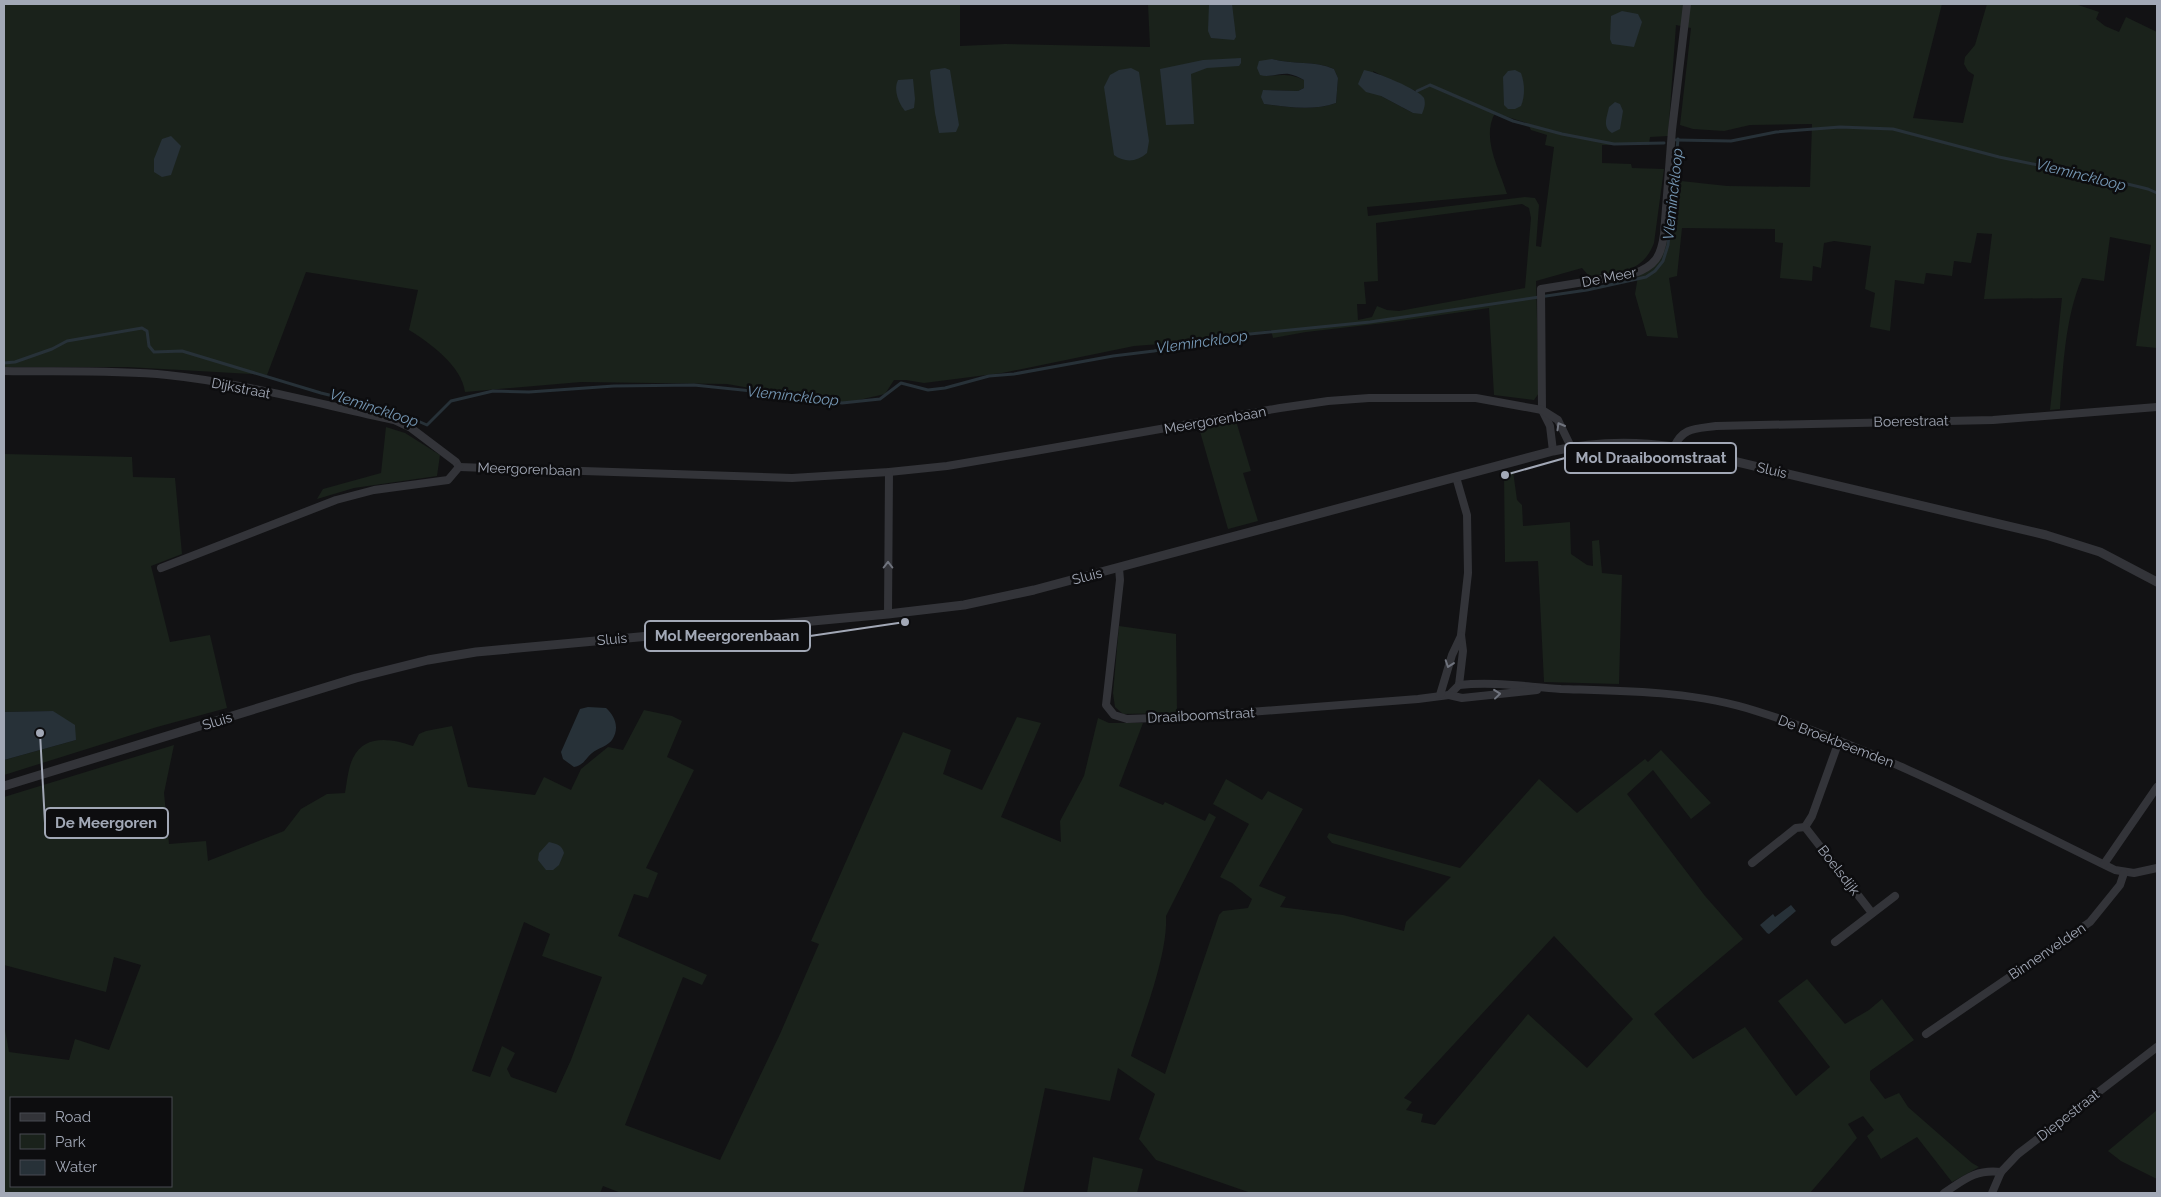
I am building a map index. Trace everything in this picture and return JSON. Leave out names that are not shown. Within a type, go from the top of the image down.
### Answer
[{"type":"street","name":"De Meer","points":[[1542,410],[1541,289],[1646,269],[1656,261],[1662,248],[1672,130],[1687,4]]},
{"type":"street","name":"Dijkstraat","points":[[4,371],[139,373],[198,379],[238,386],[394,420],[411,428],[460,467]]},
{"type":"street","name":"Meergorenbaan","points":[[161,568],[336,500],[374,490],[448,480],[460,467],[792,478],[888,472],[1000,457],[1328,401],[1369,398],[1476,398],[1542,410],[1558,420],[1570,447]]},
{"type":"street","name":"Boerestraat","points":[[1674,447],[1683,433],[1716,426],[1993,420],[2157,408]]},
{"type":"street","points":[[1542,410],[1550,426],[1553,451]]},
{"type":"street","name":"Sluis","points":[[4,786],[356,678],[428,660],[476,652],[888,614],[987,601],[1119,568],[1570,447],[1628,442],[1674,447],[2075,543],[2100,552],[2157,581]]},
{"type":"street","points":[[888,472],[888,614]]},
{"type":"street","points":[[1445,695],[1460,685],[1463,651],[1462,635],[1468,573],[1467,515],[1456,477]]},
{"type":"street","name":"Draaiboomstraat","points":[[1119,568],[1120,580],[1106,705],[1114,715],[1127,719],[1185,717],[1418,699],[1445,695]]},
{"type":"street","points":[[1445,695],[1452,656],[1462,635]]},
{"type":"street","name":"De Broekbeemden","points":[[1460,685],[1517,684],[1549,688],[1665,693],[1755,710],[1839,741],[1904,768],[2124,873]]},
{"type":"street","name":"De Broekbeemden","points":[[1445,695],[1462,698],[1549,688]]},
{"type":"street","points":[[1752,863],[1796,828],[1805,827],[1812,816],[1839,741]]},
{"type":"street","points":[[2104,864],[2157,787]]},
{"type":"street","name":"Boelsdijk","points":[[1805,827],[1872,913]]},
{"type":"street","points":[[2124,873],[2157,868]]},
{"type":"street","name":"Binnenvelden","points":[[1926,1034],[2090,922],[2120,885],[2124,873]]},
{"type":"street","points":[[1836,942],[1896,896]]},
{"type":"street","name":"Diepestraat","points":[[1992,1193],[2001,1172],[2018,1154],[2157,1047]]},
{"type":"street","points":[[1944,1193],[1976,1173],[1988,1170],[2001,1172]]},
{"type":"green space","points":[[4,4],[960,4],[960,46],[1005,44],[1150,47],[1148,4],[1942,4],[1913,118],[1963,123],[1974,75],[1968,71],[1964,64],[1965,57],[1975,45],[1987,4],[2075,4],[2099,12],[2096,19],[2105,26],[2119,32],[2126,17],[2157,32],[2157,348],[2136,346],[2151,245],[2110,237],[2104,281],[2082,278],[2076,293],[2068,326],[2060,409],[2050,410],[2062,298],[1984,299],[1992,234],[1977,233],[1971,263],[1954,261],[1952,276],[1926,273],[1924,284],[1895,280],[1890,331],[1870,327],[1875,293],[1865,289],[1871,246],[1834,241],[1824,243],[1821,268],[1813,266],[1812,281],[1780,278],[1783,243],[1775,242],[1775,229],[1682,228],[1677,276],[1669,278],[1678,338],[1647,336],[1635,294],[1638,276],[1654,264],[1666,237],[1672,180],[1727,186],[1810,187],[1812,124],[1750,125],[1724,131],[1693,129],[1680,125],[1691,28],[1676,25],[1668,136],[1650,137],[1649,145],[1602,145],[1602,163],[1631,164],[1632,168],[1664,169],[1654,243],[1643,261],[1628,270],[1589,276],[1582,268],[1536,281],[1539,393],[1534,400],[1494,395],[1489,308],[1273,338],[1271,330],[1187,342],[1134,346],[1002,373],[924,383],[894,380],[885,394],[841,404],[727,384],[581,382],[465,392],[463,382],[452,364],[435,348],[409,330],[418,290],[306,272],[267,375],[127,367],[4,367]],"holes":[[[1272,59],[1319,64],[1334,69],[1338,78],[1336,103],[1309,108],[1264,104],[1263,90],[1298,91],[1304,88],[1304,80],[1294,76],[1265,76]],[[1373,71],[1406,88],[1417,91],[1413,113],[1381,96]],[[1495,113],[1527,123],[1531,130],[1547,135],[1545,145],[1554,147],[1541,247],[1536,246],[1539,205],[1535,198],[1525,197],[1368,216],[1367,207],[1507,194],[1493,153],[1490,133]],[[1522,204],[1529,208],[1531,218],[1525,288],[1399,311],[1387,310],[1377,306],[1372,317],[1358,320],[1357,304],[1366,304],[1364,282],[1378,281],[1376,223]]]},
{"type":"green space","points":[[1236,421],[1251,471],[1243,473],[1258,521],[1228,529],[1199,428]]},
{"type":"green space","points":[[386,427],[405,433],[440,455],[437,476],[354,488],[317,499],[323,489],[381,473]]},
{"type":"green space","points":[[4,454],[132,457],[133,477],[175,478],[182,554],[151,566],[170,642],[210,635],[227,708],[157,727],[4,775],[4,760],[76,740],[53,711],[4,712]]},
{"type":"green space","points":[[1513,471],[1517,500],[1522,505],[1523,526],[1570,522],[1571,554],[1587,565],[1593,566],[1592,541],[1599,540],[1602,573],[1622,575],[1619,684],[1544,682],[1538,561],[1505,562],[1504,473]]},
{"type":"green space","points":[[1119,626],[1176,634],[1177,713],[1123,714],[1115,707],[1113,693]]},
{"type":"green space","points":[[644,710],[672,716],[682,721],[667,757],[694,770],[646,868],[658,873],[648,898],[634,894],[618,936],[707,975],[702,985],[683,977],[625,1125],[720,1160],[780,1034],[819,944],[811,941],[903,732],[951,750],[943,774],[982,790],[1017,717],[1041,723],[1001,817],[1061,842],[1060,821],[1084,776],[1098,718],[1109,723],[1143,723],[1119,786],[1163,805],[1165,802],[1205,821],[1209,813],[1216,817],[1166,916],[1166,932],[1159,967],[1131,1056],[1165,1074],[1219,915],[1223,911],[1248,908],[1252,899],[1232,883],[1220,877],[1249,824],[1213,804],[1226,779],[1262,800],[1268,791],[1303,809],[1259,886],[1286,897],[1280,907],[1343,915],[1404,931],[1406,922],[1451,877],[1332,843],[1327,837],[1329,833],[1460,868],[1539,779],[1577,813],[1645,759],[1648,762],[1661,750],[1711,803],[1691,819],[1653,770],[1627,794],[1705,896],[1743,939],[1654,1014],[1693,1059],[1745,1027],[1796,1096],[1830,1067],[1778,1001],[1807,979],[1845,1024],[1869,1010],[1882,999],[1914,1040],[1870,1071],[1870,1080],[1885,1099],[1899,1093],[1908,1107],[1979,1167],[1952,1182],[1917,1137],[1881,1159],[1867,1136],[1874,1130],[1863,1116],[1848,1124],[1857,1138],[1810,1193],[1251,1193],[1156,1160],[1139,1139],[1155,1094],[1118,1068],[1110,1101],[1045,1088],[1023,1193],[621,1193],[603,1186],[600,1193],[4,1193],[4,1024],[9,1052],[69,1060],[75,1039],[109,1050],[141,965],[114,957],[106,992],[4,965],[4,797],[174,745],[164,793],[169,844],[206,841],[208,861],[284,831],[301,809],[327,794],[345,793],[353,758],[358,750],[372,741],[397,741],[413,746],[419,734],[452,726],[468,787],[535,795],[544,777],[571,790],[581,769],[608,747],[623,750]],"holes":[[[524,922],[550,934],[542,956],[602,977],[571,1060],[556,1093],[511,1077],[507,1069],[515,1053],[502,1046],[490,1077],[472,1071]],[[1554,936],[1633,1019],[1587,1068],[1528,1014],[1435,1125],[1421,1122],[1423,1114],[1406,1110],[1412,1102],[1404,1098]]]},
{"type":"green space","points":[[2157,1110],[2157,1179],[2121,1161],[2108,1151]]},
{"type":"green space","points":[[1093,1157],[1143,1169],[1137,1193],[1087,1193]]},
{"type":"water","points":[[1209,4],[1232,4],[1236,37],[1234,40],[1211,38],[1208,31]]},
{"type":"water","points":[[1622,11],[1638,14],[1642,22],[1634,47],[1612,44],[1610,39],[1611,16]]},
{"type":"water","points":[[1241,58],[1239,66],[1207,68],[1191,74],[1194,124],[1166,125],[1160,69],[1203,60]]},
{"type":"water","points":[[1272,59],[1319,64],[1334,69],[1338,78],[1336,103],[1309,108],[1264,104],[1261,97],[1263,90],[1298,91],[1304,88],[1304,80],[1293,75],[1260,75],[1257,68],[1259,61]]},
{"type":"water","points":[[945,68],[950,70],[959,125],[956,132],[939,133],[930,72],[931,70]]},
{"type":"water","points":[[1131,68],[1139,72],[1149,141],[1147,153],[1135,160],[1127,160],[1114,155],[1104,87],[1110,75],[1119,70]]},
{"type":"water","points":[[1364,70],[1396,81],[1421,95],[1425,102],[1422,114],[1413,113],[1381,96],[1366,92],[1358,84]]},
{"type":"water","points":[[1515,70],[1521,73],[1524,94],[1521,106],[1515,109],[1508,109],[1504,105],[1503,77],[1508,71]]},
{"type":"water","points":[[913,79],[914,108],[905,111],[897,97],[896,88],[898,80]]},
{"type":"water","points":[[1615,102],[1620,104],[1623,111],[1620,129],[1612,133],[1607,128],[1606,121],[1609,107]]},
{"type":"water","points":[[171,136],[181,146],[171,175],[162,177],[154,172],[154,159],[162,139]]},
{"type":"water","points":[[588,707],[606,708],[614,718],[616,731],[610,742],[592,753],[580,765],[574,767],[563,759],[561,752],[580,709]]},
{"type":"water","points":[[53,711],[75,725],[76,740],[4,760],[4,712]]},
{"type":"water","points":[[549,842],[559,845],[564,853],[559,865],[553,870],[546,870],[538,860],[539,853]]},
{"type":"water","points":[[1791,905],[1796,911],[1769,934],[1760,925],[1773,914],[1775,917]]},
{"type":"waterway","points":[[1417,91],[1430,85],[1513,121],[1562,134],[1614,144],[1664,143]]},
{"type":"waterway","name":"Vleminckloop","points":[[1676,140],[1731,141],[1776,132],[1840,127],[1893,129],[1999,157],[2111,180],[2157,193]]},
{"type":"waterway","name":"Vleminckloop","points":[[4,363],[15,362],[52,349],[67,341],[142,328],[147,331],[149,346],[154,352],[182,351],[321,393],[395,411],[427,425],[451,401],[493,391],[529,392],[614,386],[694,385],[811,397],[842,403],[880,399],[901,383],[928,390],[945,388],[989,376],[1014,374],[1113,356],[1154,351],[1220,337],[1370,322],[1587,290],[1646,277],[1655,271],[1663,261],[1668,245],[1678,139]]},
{"type":"place","name":"Mol Draaiboomstraat","points":[[1505,475]]},
{"type":"place","name":"Mol Meergorenbaan","points":[[905,622]]},
{"type":"place","name":"De Meergoren","points":[[40,733]]}]
